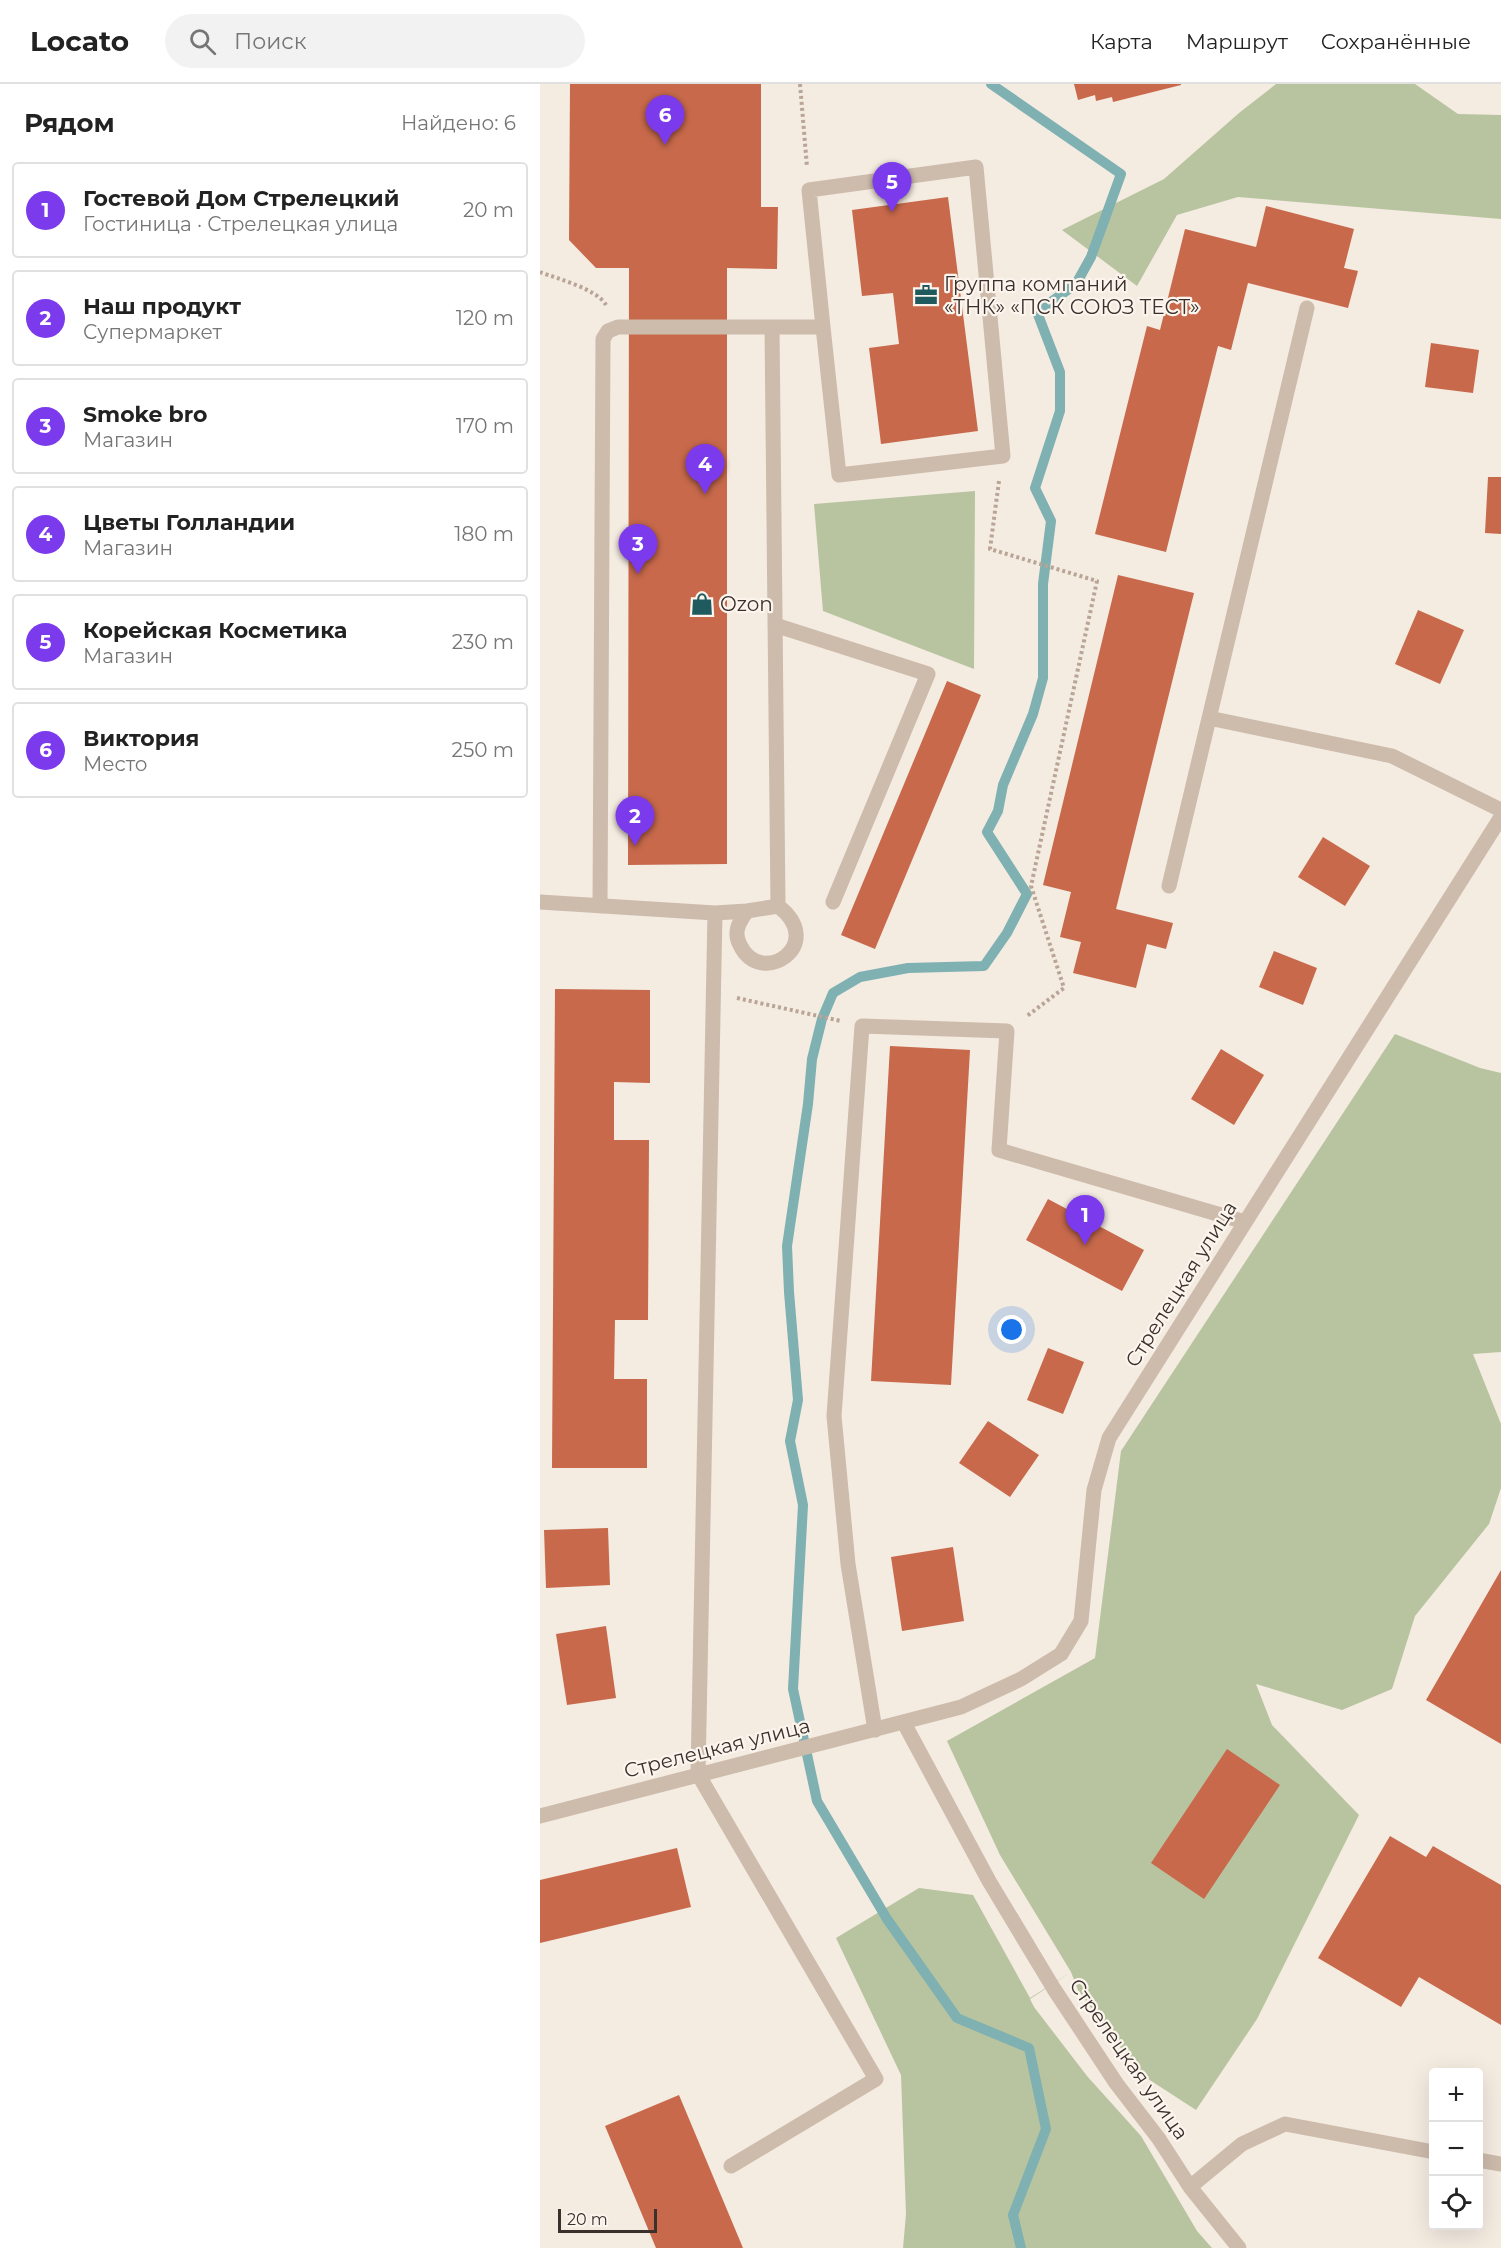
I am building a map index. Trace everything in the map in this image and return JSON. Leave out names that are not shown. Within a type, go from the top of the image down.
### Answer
[{"type":"street","points":[[976,167],[1003,456],[839,475],[823,327],[809,190],[976,167]]},
{"type":"street","points":[[1169,886],[1307,308]]},
{"type":"street","points":[[600,906],[603,339],[608,331],[618,327],[823,327]]},
{"type":"street","points":[[772,327],[778,906]]},
{"type":"street","points":[[775,625],[928,674],[832,902]]},
{"type":"street","points":[[1209,718],[1392,756],[1501,810]]},
{"type":"street","name":"Стрелецкая улица","points":[[540,1815],[961,1707],[1021,1679],[1061,1654],[1081,1621],[1094,1490],[1109,1438],[1501,817]]},
{"type":"street","points":[[540,902],[715,913],[778,906],[790,915],[796,929],[795,945],[786,957],[772,963],[756,962],[744,953],[737,939],[738,924],[747,911]]},
{"type":"street","points":[[715,913],[698,1774],[876,2079],[731,2166]]},
{"type":"street","points":[[875,1730],[848,1564],[834,1416],[862,1026],[1007,1032],[999,1150],[1245,1222]]},
{"type":"street","name":"Стрелецкая улица","points":[[904,1723],[989,1881],[1054,1989],[1116,2083],[1159,2139],[1190,2187],[1239,2248]]},
{"type":"street","points":[[1190,2187],[1242,2144],[1285,2124],[1429,2150]]},
{"type":"street","points":[[1483,2161],[1501,2164]]},
{"type":"path","points":[[800,84],[809,190]]},
{"type":"path","points":[[540,272],[602,298],[618,327]]},
{"type":"path","points":[[1003,456],[990,549],[1097,582],[1031,886],[1064,988],[1007,1032]]},
{"type":"path","points":[[714,993],[837,1020]]},
{"type":"green space","points":[[1276,84],[1415,84],[1458,114],[1501,115],[1501,219],[1238,197],[1177,215],[1137,286],[1062,230],[1164,179],[1239,113]]},
{"type":"green space","points":[[975,491],[974,669],[823,611],[814,504]]},
{"type":"green space","points":[[1395,1034],[1480,1068],[1501,1073],[1501,1352],[1473,1354],[1501,1424],[1501,1488],[1489,1524],[1415,1616],[1392,1689],[1342,1710],[1256,1684],[1272,1725],[1359,1815],[1257,2019],[1196,2110],[1139,2073],[1078,1990],[1071,1972],[1000,1855],[947,1741],[1095,1658],[1121,1451]]},
{"type":"green space","points":[[919,1888],[973,1895],[1030,1998],[1071,1972],[1030,1999],[1034,2007],[1087,2076],[1141,2136],[1197,2231],[1212,2248],[903,2248],[906,2214],[901,2075],[836,1938]]},
{"type":"building","points":[[570,84],[761,84],[761,207],[778,207],[777,269],[727,268],[727,864],[628,865],[629,268],[596,268],[569,240]]},
{"type":"building","points":[[1074,84],[1181,85],[1113,102],[1112,97],[1096,101],[1095,95],[1078,100]]},
{"type":"building","points":[[948,197],[978,431],[881,444],[869,348],[899,344],[893,293],[862,296],[852,210]]},
{"type":"building","points":[[1266,206],[1354,229],[1344,268],[1358,271],[1348,308],[1248,283],[1231,350],[1218,346],[1166,552],[1095,534],[1147,326],[1160,330],[1185,229],[1256,247]]},
{"type":"building","points":[[1431,343],[1479,350],[1473,393],[1425,387]]},
{"type":"building","points":[[1488,477],[1501,477],[1501,534],[1485,533]]},
{"type":"building","points":[[1118,575],[1194,593],[1116,909],[1173,923],[1166,949],[1147,944],[1136,988],[1073,973],[1081,942],[1060,937],[1071,892],[1043,885]]},
{"type":"building","points":[[1418,610],[1464,630],[1440,684],[1395,664]]},
{"type":"building","points":[[947,681],[981,695],[875,949],[841,935]]},
{"type":"building","points":[[1323,837],[1370,866],[1345,906],[1298,877]]},
{"type":"building","points":[[1274,951],[1317,968],[1303,1005],[1259,987]]},
{"type":"building","points":[[555,989],[650,990],[650,1083],[614,1082],[614,1140],[649,1140],[648,1320],[615,1320],[614,1379],[647,1379],[647,1468],[552,1468]]},
{"type":"building","points":[[890,1046],[970,1050],[951,1385],[871,1381]]},
{"type":"building","points":[[1221,1049],[1264,1075],[1234,1125],[1191,1099]]},
{"type":"building","points":[[1048,1199],[1144,1250],[1122,1291],[1026,1240]]},
{"type":"building","points":[[1048,1348],[1084,1362],[1063,1414],[1027,1400]]},
{"type":"building","points":[[988,1421],[1039,1455],[1010,1497],[959,1463]]},
{"type":"building","points":[[608,1528],[610,1585],[546,1588],[544,1530]]},
{"type":"building","points":[[953,1547],[964,1621],[902,1631],[891,1557]]},
{"type":"building","points":[[1501,1570],[1501,1744],[1426,1700]]},
{"type":"building","points":[[606,1626],[616,1698],[567,1705],[556,1634]]},
{"type":"building","points":[[1227,1749],[1280,1785],[1204,1899],[1151,1863]]},
{"type":"building","points":[[1390,1836],[1426,1857],[1433,1846],[1501,1885],[1501,2025],[1419,1977],[1401,2007],[1318,1958]]},
{"type":"building","points":[[677,1848],[691,1907],[540,1943],[540,1880]]},
{"type":"building","points":[[679,2095],[743,2248],[656,2248],[605,2126]]},
{"type":"waterway","points":[[991,84],[1121,174],[1091,257],[1076,284],[1037,312],[1060,372],[1060,411],[1035,488],[1051,521],[1043,584],[1043,678],[1033,714],[1003,785],[998,811],[987,832],[1027,894],[1007,933],[984,966],[908,968],[860,977],[833,993],[822,1019],[812,1059],[808,1104],[787,1246],[798,1400],[790,1441],[803,1505],[793,1689],[817,1801],[887,1919],[957,2018],[1029,2048],[1046,2129],[1013,2215],[1021,2248]]},
{"type":"place","name":"Виктория","points":[[665,145]]},
{"type":"place","name":"Корейская Косметика","points":[[892,212]]},
{"type":"place","name":"Группа компаний «ТНК» «ПСК СОЮЗ ТЕСТ»","points":[[926,295]]},
{"type":"place","name":"Цветы Голландии","points":[[705,494]]},
{"type":"place","name":"Smoke bro","points":[[638,574]]},
{"type":"place","name":"Ozon","points":[[702,604]]},
{"type":"place","name":"Наш продукт","points":[[635,846]]},
{"type":"place","name":"Гостевой Дом Стрелецкий","points":[[1085,1245]]}]
